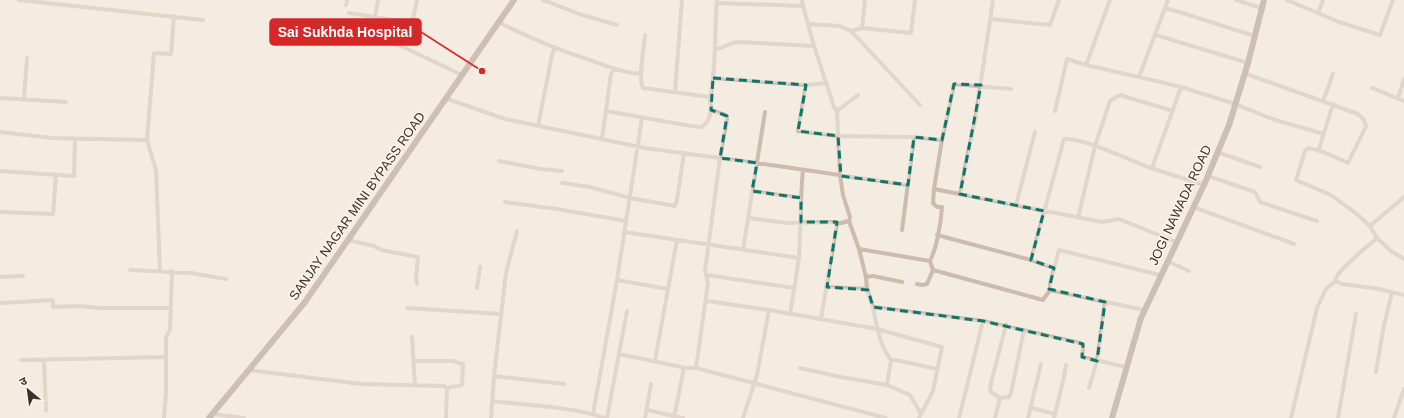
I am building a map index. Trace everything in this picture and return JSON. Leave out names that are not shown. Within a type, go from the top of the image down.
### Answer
[{"type":"street","points":[[19,0],[203,20]]},
{"type":"street","points":[[346,5],[347,0]]},
{"type":"street","points":[[375,17],[378,0]]},
{"type":"street","points":[[349,13],[412,23],[417,0]]},
{"type":"street","name":"SANJAY NAGAR MINI BYPASS ROAD","points":[[211,416],[305,302],[514,0]]},
{"type":"street","points":[[543,0],[582,15],[617,25]]},
{"type":"street","points":[[674,92],[682,0]]},
{"type":"street","points":[[802,0],[802,6],[814,46],[834,107],[837,111],[840,176],[843,195],[859,249],[877,330],[885,352],[890,360],[887,385]]},
{"type":"street","points":[[862,28],[865,0]]},
{"type":"street","points":[[852,31],[862,28],[911,33],[915,0]]},
{"type":"street","points":[[960,194],[975,121],[993,0]]},
{"type":"street","points":[[991,19],[1050,25],[1059,0]]},
{"type":"street","points":[[1086,65],[1110,0]]},
{"type":"street","points":[[1139,77],[1168,0]]},
{"type":"street","points":[[1236,0],[1262,8]]},
{"type":"street","name":"JOGI NAWADA ROAD","points":[[1112,418],[1140,318],[1204,185],[1229,125],[1248,62],[1264,0]]},
{"type":"street","points":[[1286,0],[1339,22],[1380,35],[1393,0]]},
{"type":"street","points":[[1318,13],[1323,0]]},
{"type":"street","points":[[606,111],[701,127],[706,124],[711,110],[710,97],[712,93],[717,1],[802,6]]},
{"type":"street","points":[[1165,8],[1196,16],[1255,36]]},
{"type":"street","points":[[160,271],[156,170],[147,140],[154,53],[171,54],[174,16]]},
{"type":"street","points":[[498,22],[555,48],[614,68],[641,74]]},
{"type":"street","points":[[808,24],[840,26],[852,31],[920,106]]},
{"type":"street","points":[[645,35],[641,74],[641,86],[643,88],[710,97]]},
{"type":"street","points":[[1156,35],[1248,62]]},
{"type":"street","points":[[378,40],[401,46],[462,75]]},
{"type":"street","points":[[715,50],[739,42],[814,46]]},
{"type":"street","points":[[538,126],[552,55],[555,48]]},
{"type":"street","points":[[24,99],[27,58]]},
{"type":"street","points":[[1055,111],[1067,59],[1086,65],[1182,86],[1235,104],[1272,119],[1324,134]]},
{"type":"street","points":[[602,139],[611,74],[614,68]]},
{"type":"street","points":[[1244,73],[1333,104],[1358,114],[1364,120],[1366,126],[1348,163],[1319,149],[1308,148],[1305,150],[1296,180],[1331,195],[1358,214],[1370,226],[1377,238],[1391,251],[1404,259]]},
{"type":"street","points":[[1323,101],[1332,74]]},
{"type":"street","points":[[713,78],[806,85],[827,84]]},
{"type":"street","points":[[1398,98],[1404,79]]},
{"type":"street","points":[[917,284],[922,286],[927,284],[933,270],[930,261],[933,256],[942,207],[937,208],[933,203],[934,189],[942,140],[954,84],[981,85],[1011,89]]},
{"type":"street","points":[[806,85],[798,131],[838,136],[914,137],[942,140]]},
{"type":"street","points":[[1152,168],[1182,86]]},
{"type":"street","points":[[1372,88],[1404,101]]},
{"type":"street","points":[[837,111],[858,95]]},
{"type":"street","points":[[1078,218],[1095,146],[1110,101],[1120,96],[1173,111]]},
{"type":"street","points":[[0,98],[66,102]]},
{"type":"street","points":[[445,98],[505,119],[637,146],[908,185]]},
{"type":"street","points":[[1319,149],[1333,104]]},
{"type":"street","points":[[696,368],[708,283],[705,271],[720,158],[727,119],[726,115],[711,110]]},
{"type":"street","points":[[743,250],[764,112]]},
{"type":"street","points":[[592,414],[617,280],[642,118]]},
{"type":"street","points":[[0,132],[51,138],[147,140]]},
{"type":"street","points":[[1016,206],[1034,132]]},
{"type":"street","points":[[902,230],[914,137]]},
{"type":"street","points":[[1031,260],[1064,139],[1071,138],[1152,168],[1204,185]]},
{"type":"street","points":[[0,171],[74,176],[75,139]]},
{"type":"street","points":[[1217,152],[1260,167]]},
{"type":"street","points":[[562,182],[590,187],[630,198],[676,206],[684,153]]},
{"type":"street","points":[[499,161],[541,169],[562,171]]},
{"type":"street","points":[[790,314],[798,258],[801,222],[800,198],[803,170]]},
{"type":"street","points":[[0,212],[53,214],[56,174]]},
{"type":"street","points":[[1208,176],[1255,192],[1260,202],[1317,221]]},
{"type":"street","points":[[934,189],[1102,222],[1119,219],[1176,242]]},
{"type":"street","points":[[752,191],[800,198]]},
{"type":"street","points":[[1370,226],[1404,197]]},
{"type":"street","points":[[505,202],[557,209],[626,222]]},
{"type":"street","points":[[1193,207],[1294,244]]},
{"type":"street","points":[[749,218],[787,223],[834,222],[837,224],[850,222]]},
{"type":"street","points":[[821,319],[837,224]]},
{"type":"street","points":[[491,418],[494,376],[506,273],[517,231]]},
{"type":"street","points":[[624,232],[798,258]]},
{"type":"street","points":[[937,235],[1031,260],[1054,268]]},
{"type":"street","points":[[1291,418],[1317,308],[1326,289],[1335,281],[1341,271],[1377,238]]},
{"type":"street","points":[[348,240],[374,246],[381,250],[418,257],[417,284]]},
{"type":"street","points":[[655,362],[677,240]]},
{"type":"street","points":[[859,249],[930,261]]},
{"type":"street","points":[[933,270],[1043,300],[1050,290],[1050,284],[1059,250],[1160,275]]},
{"type":"street","points":[[1167,261],[1189,271]]},
{"type":"street","points":[[477,288],[480,267]]},
{"type":"street","points":[[130,270],[172,271],[226,278]]},
{"type":"street","points":[[164,418],[166,392],[166,337],[170,330],[172,271]]},
{"type":"street","points":[[707,275],[794,288]]},
{"type":"street","points":[[0,277],[23,276]]},
{"type":"street","points":[[866,277],[873,276],[902,282]]},
{"type":"street","points":[[617,280],[668,289]]},
{"type":"street","points":[[1335,281],[1342,284],[1374,288],[1404,295]]},
{"type":"street","points":[[827,287],[862,290],[867,289]]},
{"type":"street","points":[[1050,290],[1144,310]]},
{"type":"street","points":[[1376,372],[1384,325],[1392,293]]},
{"type":"street","points":[[0,303],[53,300],[53,307],[79,306],[101,308],[171,308]]},
{"type":"street","points":[[706,301],[821,319],[877,330],[942,347],[933,391],[920,416]]},
{"type":"street","points":[[1089,388],[1097,361],[1105,302]]},
{"type":"street","points":[[873,307],[1006,325],[1080,343],[1083,345],[1082,357],[1126,367]]},
{"type":"street","points":[[407,308],[501,314]]},
{"type":"street","points":[[743,418],[753,382],[757,375],[769,310]]},
{"type":"street","points":[[492,401],[592,414],[606,418],[627,311]]},
{"type":"street","points":[[1338,418],[1356,314]]},
{"type":"street","points":[[959,418],[968,378],[984,321]]},
{"type":"street","points":[[1006,325],[990,391],[1000,398],[1009,397],[1011,393],[1024,330]]},
{"type":"street","points":[[412,337],[415,386]]},
{"type":"street","points":[[619,354],[684,368],[696,368],[886,418]]},
{"type":"street","points":[[21,360],[166,357]]},
{"type":"street","points":[[44,360],[46,411]]},
{"type":"street","points":[[890,360],[937,369]]},
{"type":"street","points":[[248,370],[361,384],[444,386],[447,388],[462,385],[463,364],[452,361],[413,361]]},
{"type":"street","points":[[1028,418],[1041,364]]},
{"type":"street","points":[[1031,408],[1054,416],[1066,365]]},
{"type":"street","points":[[675,417],[684,368]]},
{"type":"street","points":[[800,368],[841,378],[887,385],[910,395],[920,416]]},
{"type":"street","points":[[494,376],[564,384]]},
{"type":"street","points":[[645,418],[651,384]]},
{"type":"street","points":[[446,418],[447,388]]},
{"type":"street","points":[[1394,418],[1404,389]]},
{"type":"street","points":[[995,418],[1000,398]]},
{"type":"street","points":[[647,410],[683,418]]},
{"type":"street","points":[[211,416],[244,418]]},
{"type":"highlighted area","points":[[713,78],[806,85],[798,131],[838,136],[841,176],[908,185],[914,137],[942,140],[954,84],[981,85],[960,194],[1044,211],[1031,260],[1054,268],[1049,289],[1105,302],[1097,361],[1082,357],[1083,344],[983,321],[873,307],[868,290],[827,287],[837,222],[801,222],[801,198],[752,191],[757,163],[720,158],[727,116],[711,110]]},
{"type":"place","name":"Sai Sukhda Hospital","points":[[482,71]]}]
